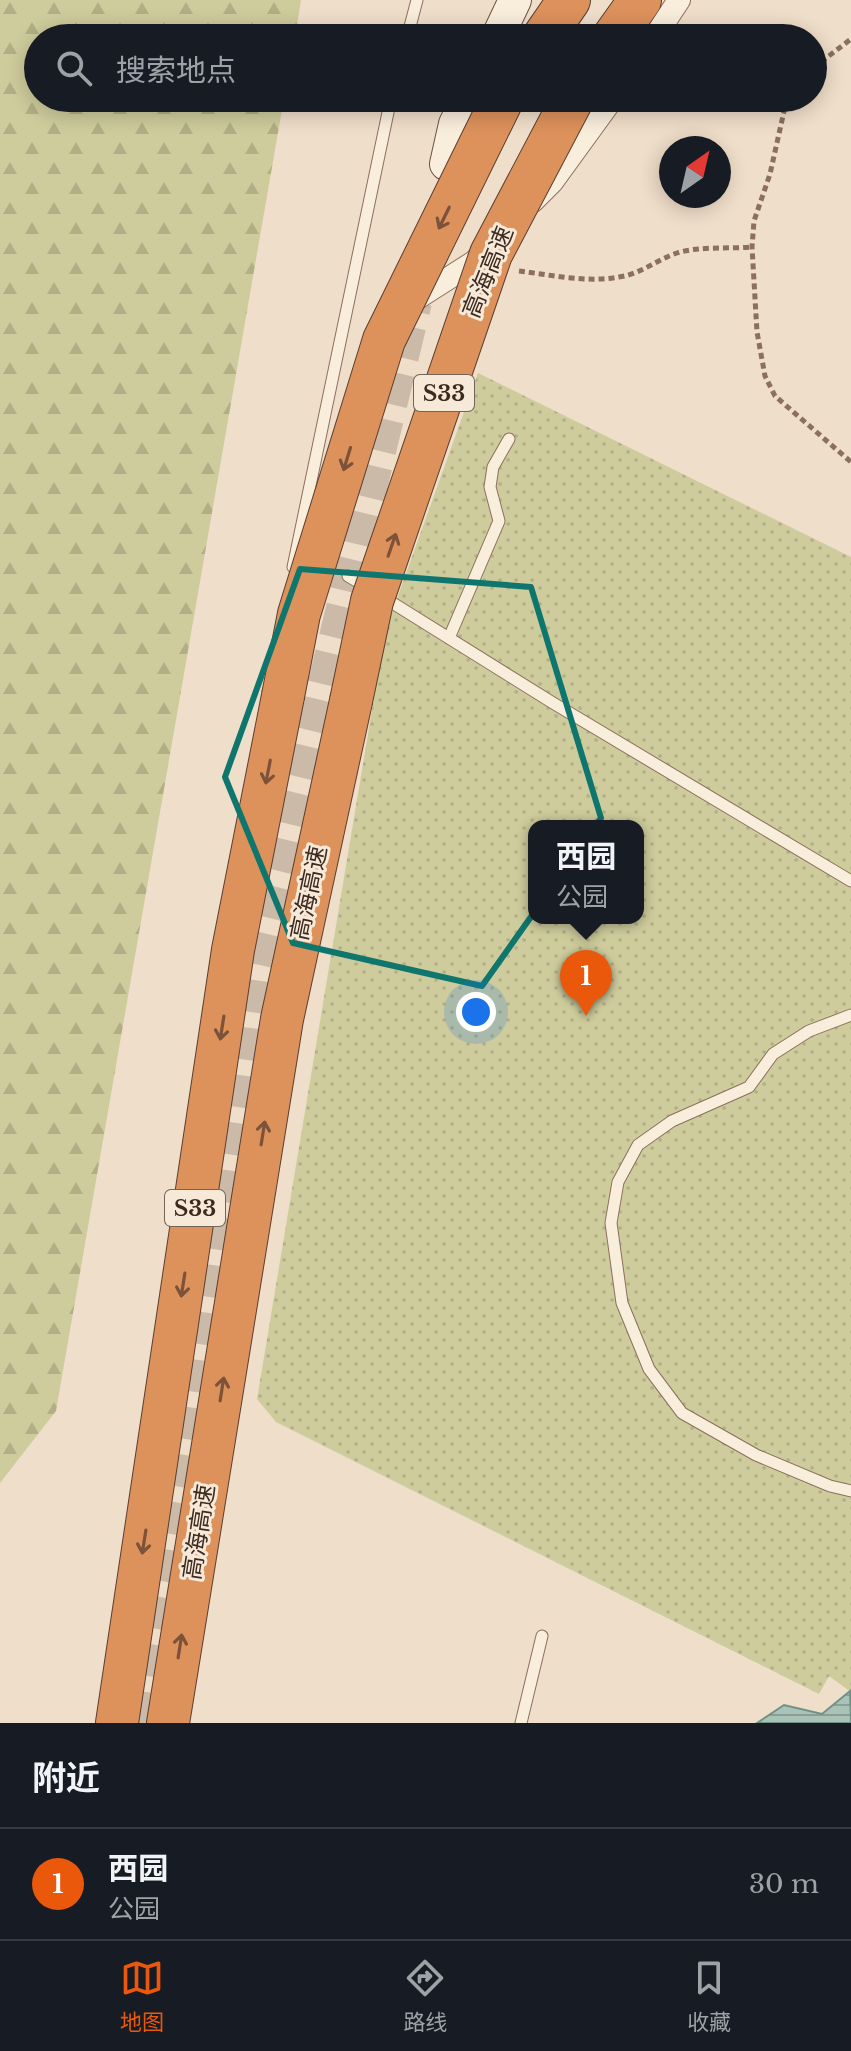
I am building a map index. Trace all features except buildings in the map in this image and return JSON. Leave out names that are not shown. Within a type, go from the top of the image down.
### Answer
[{"type":"highway","points":[[553,24],[569,0]]},
{"type":"highway","points":[[623,24],[640,0]]},
{"type":"highway","name":"S33","points":[[117,1723],[233,950],[299,614],[384,340],[496,112]]},
{"type":"highway","name":"高海高速","points":[[168,1723],[282,1019],[372,601],[491,254],[566,112]]},
{"type":"main road","points":[[504,24],[515,0]]},
{"type":"main road","points":[[446,164],[455,124],[461,112]]},
{"type":"street","points":[[663,24],[679,0]]},
{"type":"street","points":[[416,299],[481,255],[552,182],[603,112]]},
{"type":"lane","points":[[411,24],[417,0]]},
{"type":"lane","points":[[291,574],[388,112]]},
{"type":"lane","points":[[449,638],[499,521],[490,487],[493,467],[509,439]]},
{"type":"lane","points":[[348,576],[851,881]]},
{"type":"lane","points":[[851,1015],[809,1031],[773,1054],[749,1087],[672,1121],[638,1145],[618,1182],[611,1223],[622,1303],[649,1369],[682,1413],[756,1455],[830,1486],[851,1491]]},
{"type":"lane","points":[[521,1723],[542,1636]]},
{"type":"path","points":[[827,57],[851,39]]},
{"type":"path","points":[[784,112],[770,174],[754,221],[752,247],[757,332],[765,376],[775,396],[851,462]]},
{"type":"path","points":[[481,255],[507,270],[595,279],[641,272],[680,252],[752,247]]},
{"type":"highlighted area","points":[[300,569],[531,587],[601,818],[482,986],[293,943],[225,777]]},
{"type":"green space","points":[[0,0],[301,0],[297,24],[24,24],[24,112],[282,112],[56,1411],[0,1483]]},
{"type":"green space","points":[[478,373],[851,557],[851,1692],[829,1676],[819,1694],[276,1422],[257,1399],[385,632]]},
{"type":"shaded area","points":[[850,1691],[851,1723],[757,1723],[784,1705],[822,1714]]},
{"type":"tunnel","points":[[138,1723],[182,1474],[256,964],[416,302]]},
{"type":"place","name":"西园","points":[[586,1016]]}]
